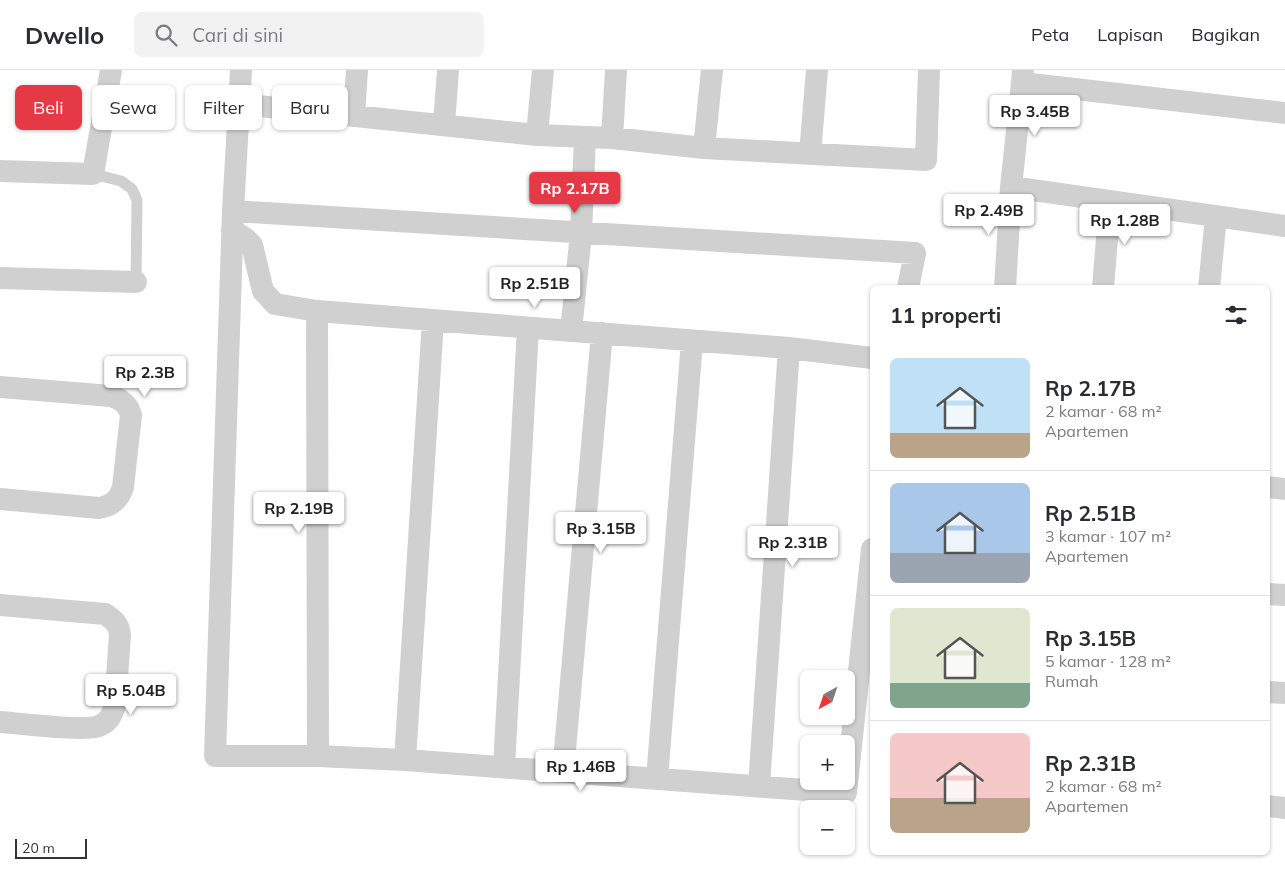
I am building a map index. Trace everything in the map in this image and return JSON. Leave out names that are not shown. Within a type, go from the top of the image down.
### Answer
[{"type":"street","points":[[0,171],[93,174],[111,70]]},
{"type":"street","points":[[240,85],[241,70]]},
{"type":"street","points":[[354,116],[357,70]]},
{"type":"street","points":[[444,125],[448,70]]},
{"type":"street","points":[[537,135],[543,70]]},
{"type":"street","points":[[612,138],[616,70]]},
{"type":"street","points":[[704,148],[712,70]]},
{"type":"street","points":[[810,154],[817,70]]},
{"type":"street","points":[[262,106],[537,135],[612,138],[704,148],[926,160],[929,70]]},
{"type":"street","points":[[1005,285],[1011,187],[1023,77],[1285,113]]},
{"type":"street","points":[[238,130],[215,756],[318,756],[405,760],[846,792],[870,568]]},
{"type":"street","points":[[571,331],[581,233],[586,137]]},
{"type":"street","points":[[1011,187],[1285,226]]},
{"type":"street","points":[[1103,285],[1110,201]]},
{"type":"street","points":[[1209,285],[1216,216]]},
{"type":"street","points":[[233,221],[581,233],[915,253],[909,285]]},
{"type":"street","points":[[233,221],[252,245],[262,291],[275,304],[317,311],[789,348],[870,358]]},
{"type":"street","points":[[0,278],[136,282]]},
{"type":"street","points":[[317,311],[318,756]]},
{"type":"street","points":[[405,760],[433,320]]},
{"type":"street","points":[[504,767],[528,328]]},
{"type":"street","points":[[563,772],[602,333]]},
{"type":"street","points":[[656,778],[692,341]]},
{"type":"street","points":[[759,786],[789,348]]},
{"type":"street","points":[[0,387],[111,396],[124,402],[129,408],[131,415],[123,487],[121,495],[109,506],[100,508],[0,499]]},
{"type":"street","points":[[1270,487],[1285,489]]},
{"type":"street","points":[[1270,594],[1285,595]]},
{"type":"street","points":[[0,604],[105,614],[113,619],[119,627],[120,635],[114,705],[112,715],[107,722],[92,729],[0,722]]},
{"type":"street","points":[[1270,692],[1285,693]]},
{"type":"street","points":[[1270,806],[1285,808]]},
{"type":"lane","points":[[93,174],[120,181],[132,189],[137,200],[136,282]]}]
